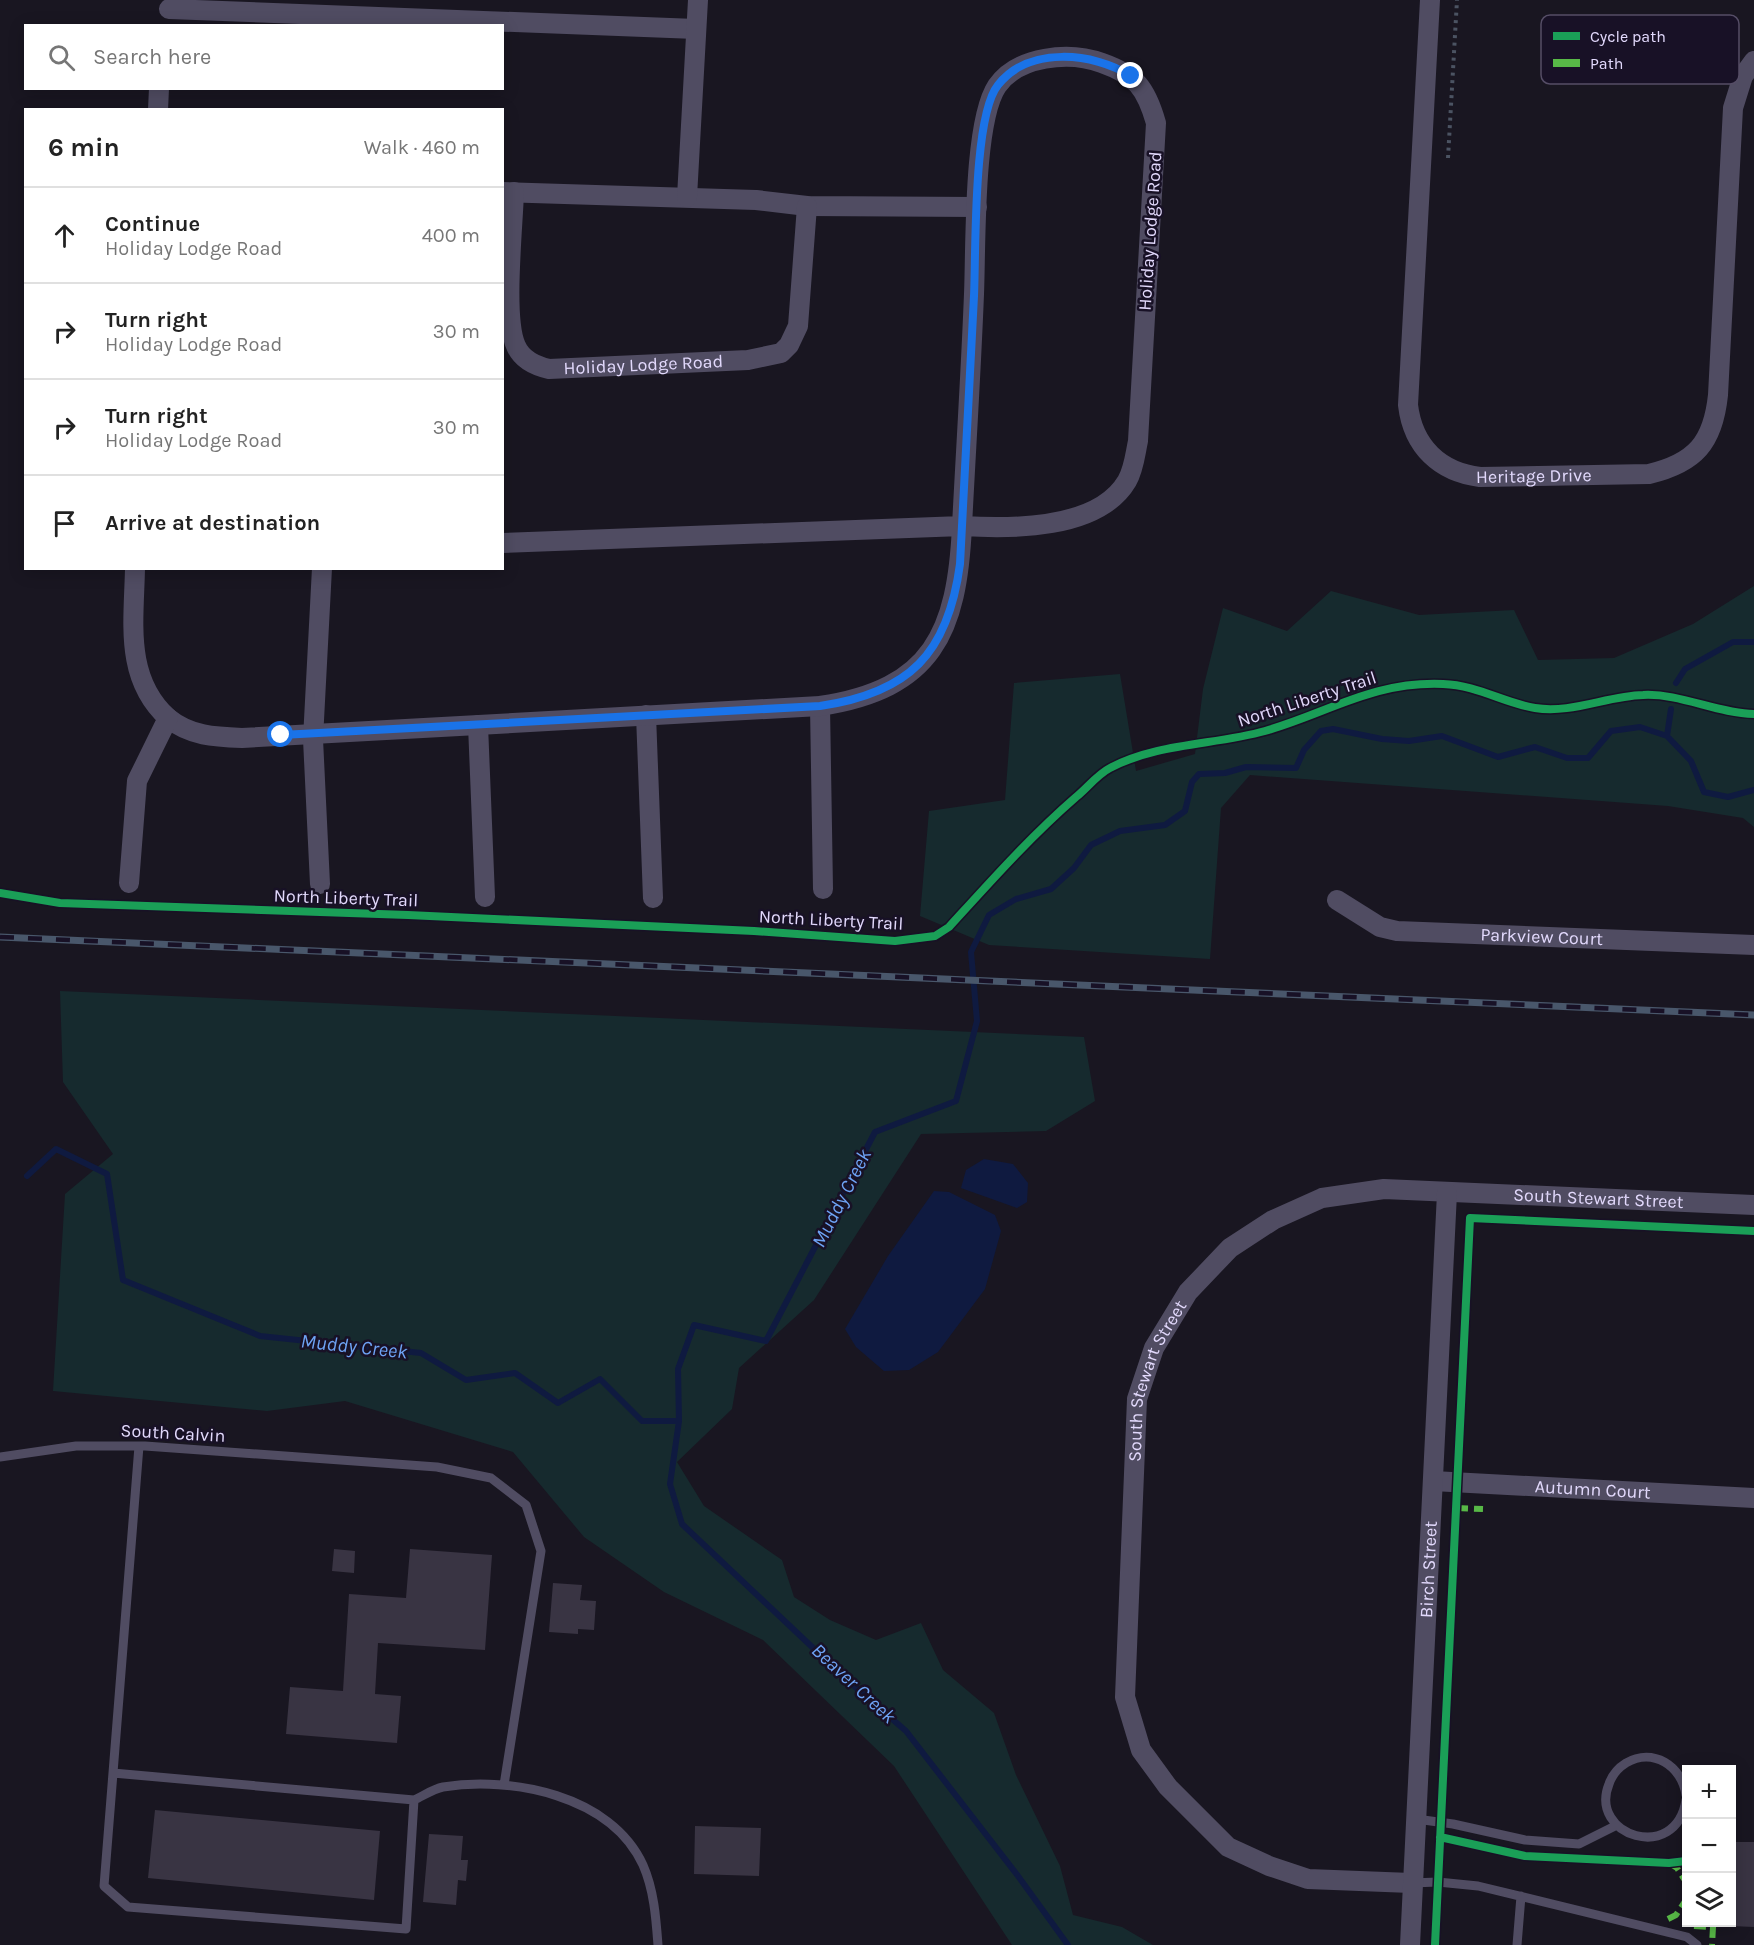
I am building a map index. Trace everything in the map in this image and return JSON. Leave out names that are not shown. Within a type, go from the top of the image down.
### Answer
[{"type":"street","points":[[687,197],[698,0]]},
{"type":"street","name":"Heritage Drive","points":[[1430,0],[1408,405],[1413,430],[1424,450],[1447,469],[1464,475],[1480,477],[1649,474],[1674,468],[1700,448],[1712,428],[1717,404],[1733,108],[1743,76],[1754,61]]},
{"type":"street","points":[[168,12],[696,29]]},
{"type":"street","name":"Holiday Lodge Road","points":[[135,570],[134,656],[149,697],[168,718],[194,733],[215,737],[820,706],[851,702],[877,692],[898,681],[932,648],[952,609],[956,595],[962,526],[977,178],[990,102],[997,86],[1014,71],[1029,63],[1050,58],[1074,57],[1099,62],[1122,71],[1138,83],[1149,99],[1156,123],[1138,441],[1132,472],[1116,494],[1093,511],[1078,517],[1019,526],[962,526],[504,543]]},
{"type":"street","points":[[158,108],[159,90]]},
{"type":"street","name":"Holiday Lodge Road","points":[[807,206],[800,318],[794,337],[781,353],[748,360],[549,369],[532,364],[520,353],[510,327],[508,192],[687,197],[807,206],[977,207]]},
{"type":"street","points":[[320,884],[314,732],[322,570]]},
{"type":"street","points":[[820,706],[823,889]]},
{"type":"street","points":[[646,715],[653,898]]},
{"type":"street","points":[[129,883],[137,781],[168,718]]},
{"type":"street","points":[[478,725],[485,897]]},
{"type":"street","name":"Parkview Court","points":[[1337,900],[1380,927],[1397,931],[1754,945]]},
{"type":"street","name":"South Stewart Street","points":[[1411,1883],[1308,1879],[1269,1866],[1228,1847],[1168,1787],[1141,1750],[1125,1697],[1137,1399],[1154,1348],[1183,1301],[1230,1248],[1273,1220],[1322,1198],[1384,1189],[1754,1205]]},
{"type":"street","name":"Birch Street","points":[[1410,1945],[1411,1883],[1447,1193]]},
{"type":"street","name":"Autumn Court","points":[[1433,1482],[1754,1497]]},
{"type":"lane","name":"South Calvin","points":[[0,1457],[76,1446],[139,1446],[437,1467],[491,1478],[526,1505],[541,1551],[504,1785]]},
{"type":"lane","points":[[139,1446],[104,1886],[128,1907],[406,1929],[414,1800]]},
{"type":"lane","points":[[1682,1781],[1668,1763],[1657,1758],[1631,1760],[1620,1767],[1607,1789],[1610,1815],[1617,1826],[1635,1836],[1655,1837],[1668,1832],[1682,1816]]},
{"type":"lane","points":[[113,1773],[414,1800],[441,1787],[504,1785],[557,1794],[596,1813],[621,1833],[642,1864],[654,1899],[658,1945]]},
{"type":"lane","points":[[1416,1819],[1453,1824],[1525,1840],[1579,1844],[1617,1826]]},
{"type":"lane","points":[[1411,1883],[1447,1882],[1521,1896],[1686,1937],[1697,1945]]},
{"type":"lane","points":[[1517,1945],[1521,1896]]},
{"type":"path","points":[[1448,158],[1457,0]]},
{"type":"green space","points":[[1754,586],[1754,827],[1743,818],[1668,806],[1250,775],[1221,808],[1210,959],[989,945],[920,916],[929,811],[1005,800],[1014,683],[1120,674],[1136,771],[1195,754],[1203,689],[1223,608],[1287,631],[1331,591],[1419,615],[1514,610],[1538,660],[1614,658],[1693,624]]},
{"type":"green space","points":[[60,991],[1084,1037],[1095,1101],[1046,1131],[921,1134],[814,1300],[739,1368],[732,1409],[677,1462],[704,1506],[782,1560],[794,1597],[830,1620],[876,1640],[921,1623],[943,1670],[994,1713],[1016,1775],[1060,1866],[1073,1915],[1122,1927],[1153,1945],[1012,1945],[894,1766],[763,1640],[664,1592],[584,1537],[513,1452],[345,1401],[267,1411],[53,1391],[65,1194],[113,1154],[63,1082]]},
{"type":"water","points":[[984,1159],[1013,1164],[1028,1183],[1027,1202],[1017,1208],[961,1188],[966,1170]]},
{"type":"water","points":[[934,1191],[949,1192],[995,1215],[1001,1231],[985,1289],[938,1352],[909,1370],[884,1371],[856,1347],[845,1329],[888,1256]]},
{"type":"building","points":[[334,1549],[355,1551],[354,1573],[332,1571]]},
{"type":"building","points":[[410,1549],[492,1555],[485,1650],[378,1643],[375,1694],[401,1696],[397,1743],[286,1734],[290,1687],[343,1691],[349,1594],[406,1598]]},
{"type":"building","points":[[553,1583],[582,1585],[580,1600],[596,1601],[594,1630],[578,1629],[578,1634],[549,1632]]},
{"type":"building","points":[[155,1810],[380,1831],[374,1900],[148,1878]]},
{"type":"building","points":[[695,1826],[761,1828],[759,1876],[694,1874]]},
{"type":"building","points":[[429,1834],[463,1836],[461,1860],[468,1860],[466,1881],[458,1880],[456,1905],[423,1902]]},
{"type":"building","points":[[1736,1842],[1754,1842],[1754,1927],[1736,1926]]},
{"type":"waterway","points":[[1676,683],[1685,669],[1733,642],[1754,642]]},
{"type":"waterway","points":[[1667,736],[1671,709]]},
{"type":"waterway","name":"Muddy Creek","points":[[27,1176],[56,1149],[107,1174],[123,1280],[260,1336],[421,1353],[466,1380],[515,1373],[558,1403],[600,1379],[642,1421],[679,1421],[678,1369],[694,1325],[766,1341],[875,1132],[956,1101],[977,1021],[971,952],[989,915],[1016,899],[1051,889],[1074,868],[1091,845],[1120,831],[1165,825],[1185,811],[1192,782],[1199,774],[1225,773],[1246,767],[1296,768],[1304,750],[1321,731],[1333,729],[1382,739],[1409,741],[1442,736],[1498,757],[1535,747],[1567,758],[1588,758],[1611,731],[1640,727],[1667,736],[1691,761],[1704,792],[1728,797],[1754,790]]},
{"type":"waterway","name":"Beaver Creek","points":[[679,1421],[670,1484],[682,1524],[847,1680],[906,1731],[1068,1945]]},
{"type":"railway","points":[[0,937],[1754,1015]]},
{"type":"marked path","points":[[1456,1508],[1483,1509]]},
{"type":"marked path","points":[[1669,1863],[1677,1868],[1682,1876]]},
{"type":"marked path","points":[[1668,1919],[1676,1915],[1682,1906]]},
{"type":"marked path","points":[[1712,1945],[1713,1927]]},
{"type":"cycle path","name":"North Liberty Trail","points":[[0,893],[60,903],[408,915],[754,931],[895,941],[935,936],[949,927],[1043,828],[1097,777],[1110,768],[1128,760],[1167,749],[1265,731],[1373,693],[1418,684],[1455,685],[1524,706],[1549,709],[1576,707],[1630,696],[1657,695],[1754,714]]},
{"type":"cycle path","points":[[1435,1945],[1470,1218],[1754,1231]]},
{"type":"cycle path","points":[[1440,1837],[1525,1856],[1669,1863],[1682,1861]]},
{"type":"route","points":[[281,735],[820,706],[864,698],[898,681],[919,664],[932,648],[952,609],[956,595],[960,564],[974,294],[977,178],[990,102],[997,86],[1014,71],[1029,63],[1050,58],[1074,57],[1099,62],[1131,76]]}]
